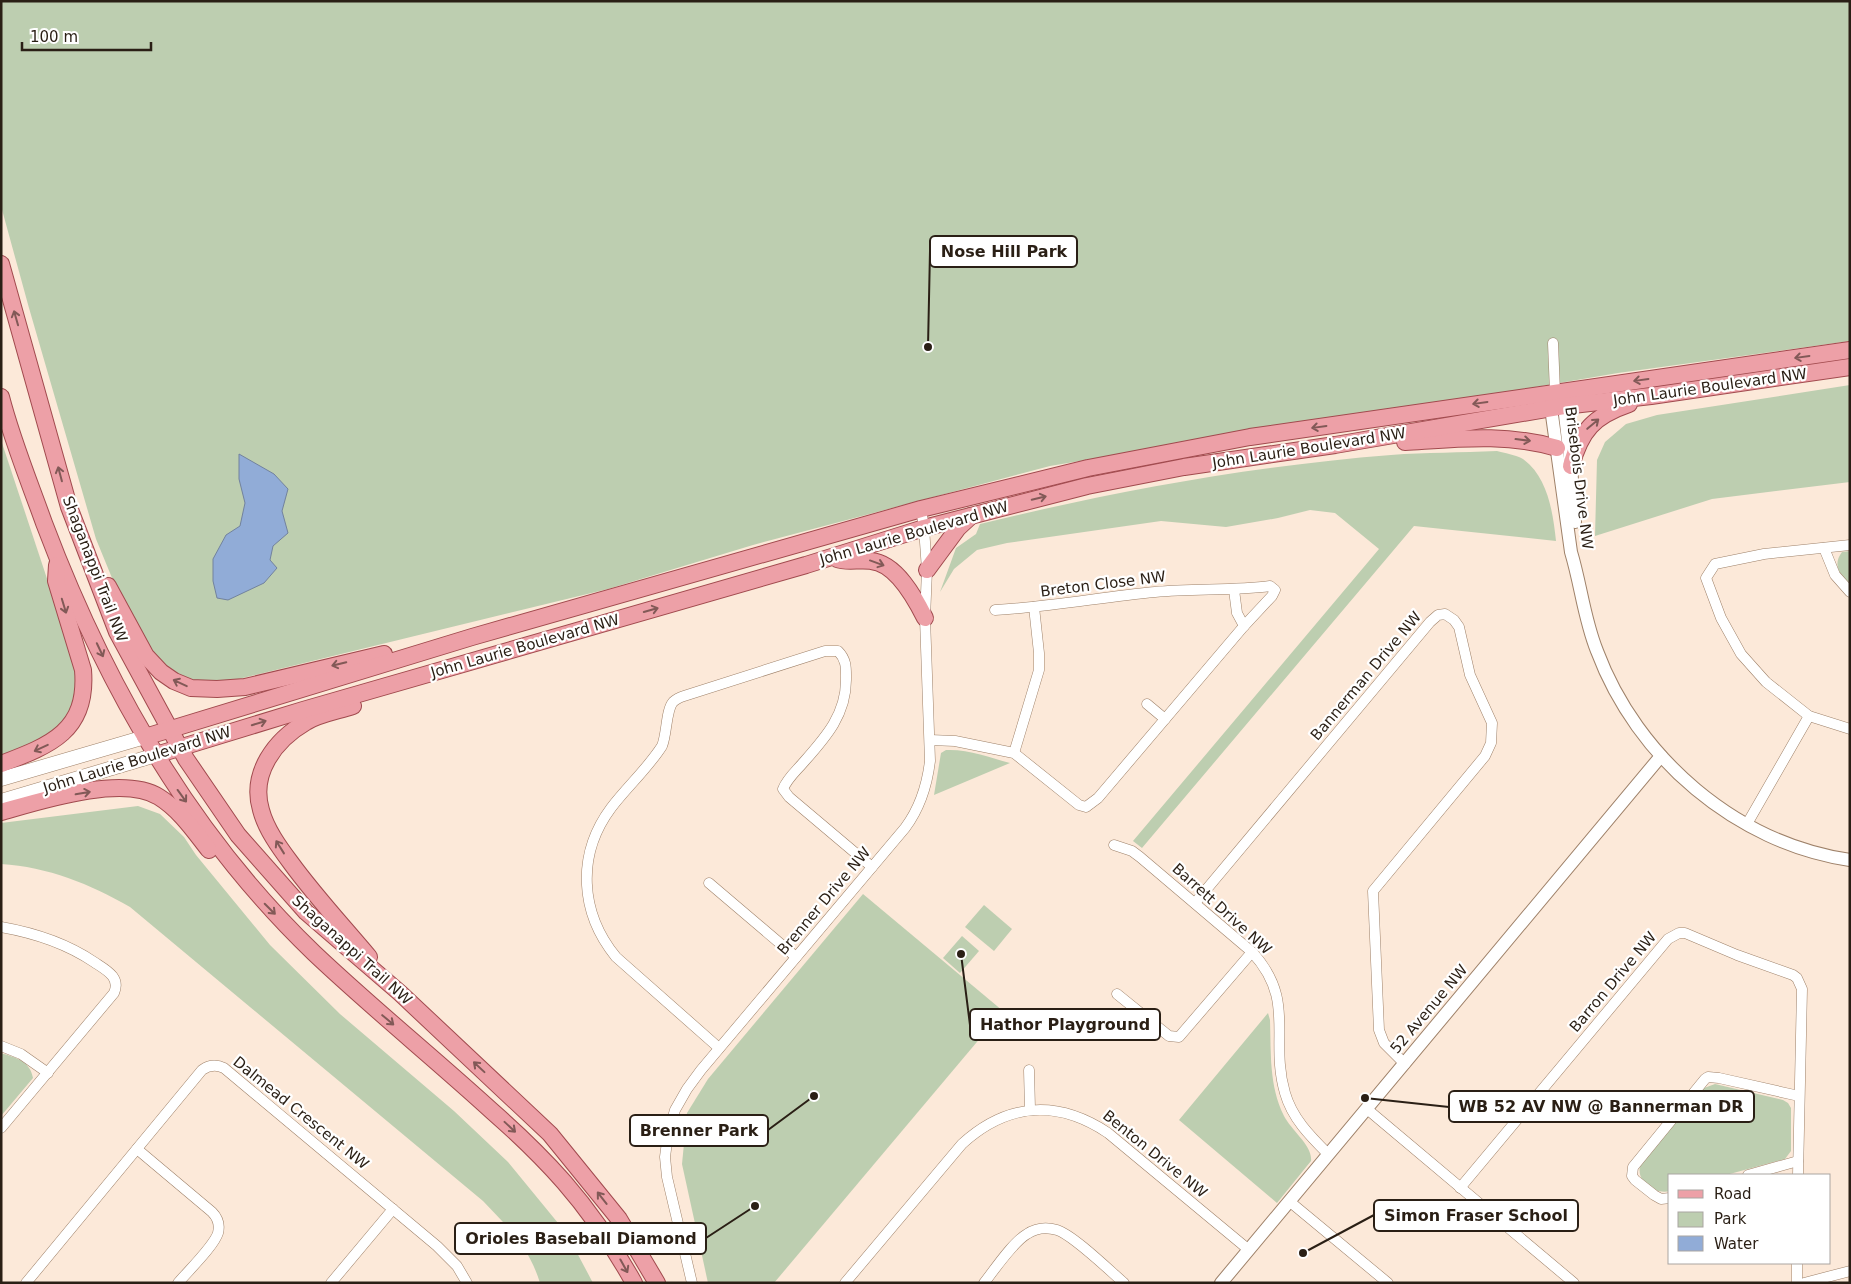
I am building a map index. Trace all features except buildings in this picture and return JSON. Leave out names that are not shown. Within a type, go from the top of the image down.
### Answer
[{"type":"main road","name":"Shaganappi Trail NW","points":[[1,264],[69,507],[80,538],[116,632],[179,747],[238,835],[306,912],[400,993],[550,1134],[619,1219],[657,1283]]},
{"type":"main road","name":"John Laurie Boulevard NW","points":[[1,779],[169,730],[472,637],[921,509],[1088,468],[1270,434],[1850,350]]},
{"type":"main road","name":"John Laurie Boulevard NW","points":[[1,801],[179,747],[806,565],[924,528],[1087,486],[1184,468],[1335,445],[1558,407],[1651,396],[1850,367]]},
{"type":"main road","points":[[1571,466],[1577,446],[1586,430],[1606,414],[1651,396]]},
{"type":"main road","name":"Shaganappi Trail NW","points":[[1,397],[12,437],[57,558],[110,672],[145,737],[178,790],[238,872],[259,897],[319,958],[368,1004],[466,1087],[536,1151],[566,1183],[602,1231],[634,1283]]},
{"type":"main road","points":[[1335,445],[1497,438],[1533,442],[1557,448]]},
{"type":"main road","points":[[927,570],[958,528],[972,515]]},
{"type":"main road","points":[[80,538],[95,559],[146,656],[161,672],[174,681],[191,688],[245,687],[363,658],[472,637]]},
{"type":"main road","points":[[830,556],[843,561],[855,559],[874,561],[889,568],[916,599],[926,618]]},
{"type":"main road","points":[[1,764],[48,744],[68,729],[77,716],[80,707],[84,683],[83,670],[56,581],[57,558]]},
{"type":"main road","points":[[400,993],[310,889],[281,849],[260,810],[258,788],[260,775],[266,760],[274,748],[287,735],[307,721],[374,700],[426,675]]},
{"type":"main road","points":[[1,812],[53,798],[109,788],[139,790],[153,794],[168,804],[184,819],[218,861],[238,872]]},
{"type":"street","points":[[1553,343],[1555,392]]},
{"type":"street","name":"Brisebois Drive NW","points":[[1555,392],[1571,466],[1579,553],[1576,569]]},
{"type":"street","name":"Brisebois Drive NW","points":[[1558,407],[1557,448],[1571,552],[1584,611],[1604,670],[1635,724],[1661,756],[1699,792],[1747,824],[1773,837],[1810,851],[1850,860]]},
{"type":"street","name":"Brenner Drive NW","points":[[692,1283],[667,1177],[666,1146],[670,1122],[680,1100],[719,1048],[905,828],[919,805],[927,782],[930,740],[926,618],[927,570],[921,509]]},
{"type":"street","points":[[1850,545],[1764,554],[1715,564],[1706,578],[1721,618],[1741,654],[1766,682],[1809,716],[1850,729]]},
{"type":"street","points":[[1824,548],[1836,575],[1850,592]]},
{"type":"street","name":"Breton Close NW","points":[[930,740],[956,741],[1014,753],[1078,805],[1086,807],[1098,798],[1244,626],[1272,596],[1275,590],[1270,586],[1234,590],[1158,592],[1034,607],[1039,670],[1014,753]]},
{"type":"street","points":[[1234,590],[1237,613],[1244,626]]},
{"type":"street","points":[[995,610],[1034,607]]},
{"type":"street","name":"Bannerman Drive NW","points":[[1194,903],[1430,622],[1438,615],[1445,614],[1454,620],[1459,627],[1470,675],[1492,723],[1489,749],[1373,891],[1379,1030],[1384,1043],[1405,1064]]},
{"type":"street","points":[[719,1048],[616,958],[606,946],[589,908],[586,881],[590,850],[596,833],[611,808],[662,746],[673,702],[684,696],[825,651],[838,651],[846,663],[846,697],[840,713],[828,735],[788,780],[783,789],[789,798],[872,867]]},
{"type":"street","points":[[1147,704],[1166,719]]},
{"type":"street","points":[[1747,824],[1809,716]]},
{"type":"street","name":"52 Avenue NW","points":[[1221,1283],[1661,756]]},
{"type":"street","name":"Barrett Drive NW","points":[[1114,845],[1136,854],[1252,952],[1265,967],[1273,982],[1277,996],[1280,1015],[1281,1073],[1288,1102],[1302,1127],[1328,1154]]},
{"type":"street","points":[[709,883],[796,957]]},
{"type":"street","points":[[1,927],[38,935],[79,952],[112,974],[116,981],[114,993],[1,1128]]},
{"type":"street","name":"Barron Drive NW","points":[[1460,1188],[1668,939],[1679,933],[1686,933],[1797,978],[1802,989],[1798,1174]]},
{"type":"street","points":[[1117,994],[1169,1036],[1179,1037],[1252,952]]},
{"type":"street","points":[[1,1046],[27,1058],[48,1073]]},
{"type":"street","name":"Dalmead Crescent NW","points":[[26,1283],[202,1070],[216,1065],[224,1068],[437,1246],[456,1266],[467,1283]]},
{"type":"street","points":[[1029,1070],[1030,1109]]},
{"type":"street","points":[[1668,1198],[1661,1199],[1635,1180],[1632,1176],[1633,1167],[1704,1079],[1708,1077],[1719,1078],[1799,1096]]},
{"type":"street","points":[[1367,1108],[1574,1283]]},
{"type":"street","name":"Benton Drive NW","points":[[845,1283],[962,1144],[971,1136],[997,1120],[1030,1109],[1074,1115],[1092,1122],[1108,1132],[1249,1250]]},
{"type":"street","points":[[137,1149],[212,1212],[219,1223],[217,1235],[178,1283]]},
{"type":"street","points":[[1752,1174],[1798,1161]]},
{"type":"street","points":[[1289,1201],[1388,1283]]},
{"type":"street","points":[[330,1283],[393,1209]]},
{"type":"street","points":[[984,1283],[1021,1238],[1033,1231],[1047,1228],[1055,1229],[1066,1235],[1124,1283]]},
{"type":"street","points":[[1796,1283],[1797,1264]]},
{"type":"street","points":[[1804,1283],[1850,1270]]},
{"type":"green space","points":[[1,1],[1850,1],[1850,341],[1618,373],[1500,393],[1249,429],[1158,448],[1050,466],[753,545],[608,589],[218,684],[190,680],[168,669],[160,661],[126,612],[96,539],[29,308],[1,206]]},
{"type":"green space","points":[[1850,385],[1850,482],[1712,499],[1595,536],[1597,460],[1605,442],[1626,424],[1657,415]]},
{"type":"green space","points":[[1,440],[77,669],[77,694],[68,717],[52,735],[1,757]]},
{"type":"green space","points":[[1497,451],[1523,459],[1538,475],[1544,485],[1551,507],[1556,541],[1414,526],[1142,848],[1133,841],[1379,549],[1335,513],[1310,510],[1226,527],[1161,521],[1007,543],[977,550],[954,569],[940,592],[956,548],[976,534],[980,524],[1082,501],[1235,473],[1391,455]]},
{"type":"green space","points":[[1850,551],[1850,586],[1838,570],[1838,561],[1842,552]]},
{"type":"green space","points":[[946,750],[970,752],[1010,763],[934,795],[941,753]]},
{"type":"green space","points":[[138,806],[160,814],[184,837],[196,855],[270,945],[340,1014],[454,1111],[508,1162],[567,1234],[593,1283],[540,1283],[524,1248],[483,1201],[130,907],[100,891],[68,878],[35,869],[1,864],[1,823]]},
{"type":"green space","points":[[863,894],[1003,1011],[774,1283],[708,1283],[682,1164],[687,1113],[708,1079]]},
{"type":"green space","points":[[984,905],[1012,929],[994,951],[965,927]]},
{"type":"green space","points":[[962,936],[979,951],[960,973],[943,958]]},
{"type":"green space","points":[[1268,1013],[1273,1081],[1279,1105],[1287,1121],[1311,1155],[1311,1161],[1277,1203],[1179,1120]]},
{"type":"green space","points":[[1,1053],[26,1064],[33,1078],[1,1116]]},
{"type":"green space","points":[[1715,1084],[1783,1100],[1788,1103],[1791,1108],[1791,1151],[1785,1159],[1730,1174],[1668,1174],[1668,1191],[1652,1189],[1640,1176],[1641,1163],[1704,1088]]},
{"type":"water","points":[[239,454],[274,474],[288,489],[282,511],[288,533],[273,546],[270,560],[277,568],[264,583],[228,600],[217,598],[213,581],[213,559],[226,535],[240,526],[245,503],[239,479]]},
{"type":"place","name":"Nose Hill Park","points":[[928,347]]},
{"type":"place","name":"Hathor Playground","points":[[961,954]]},
{"type":"place","name":"Brenner Park","points":[[814,1096]]},
{"type":"place","name":"WB 52 AV NW @ Bannerman DR","points":[[1365,1098]]},
{"type":"place","name":"Orioles Baseball Diamond","points":[[755,1206]]},
{"type":"place","name":"Simon Fraser School","points":[[1303,1253]]}]
